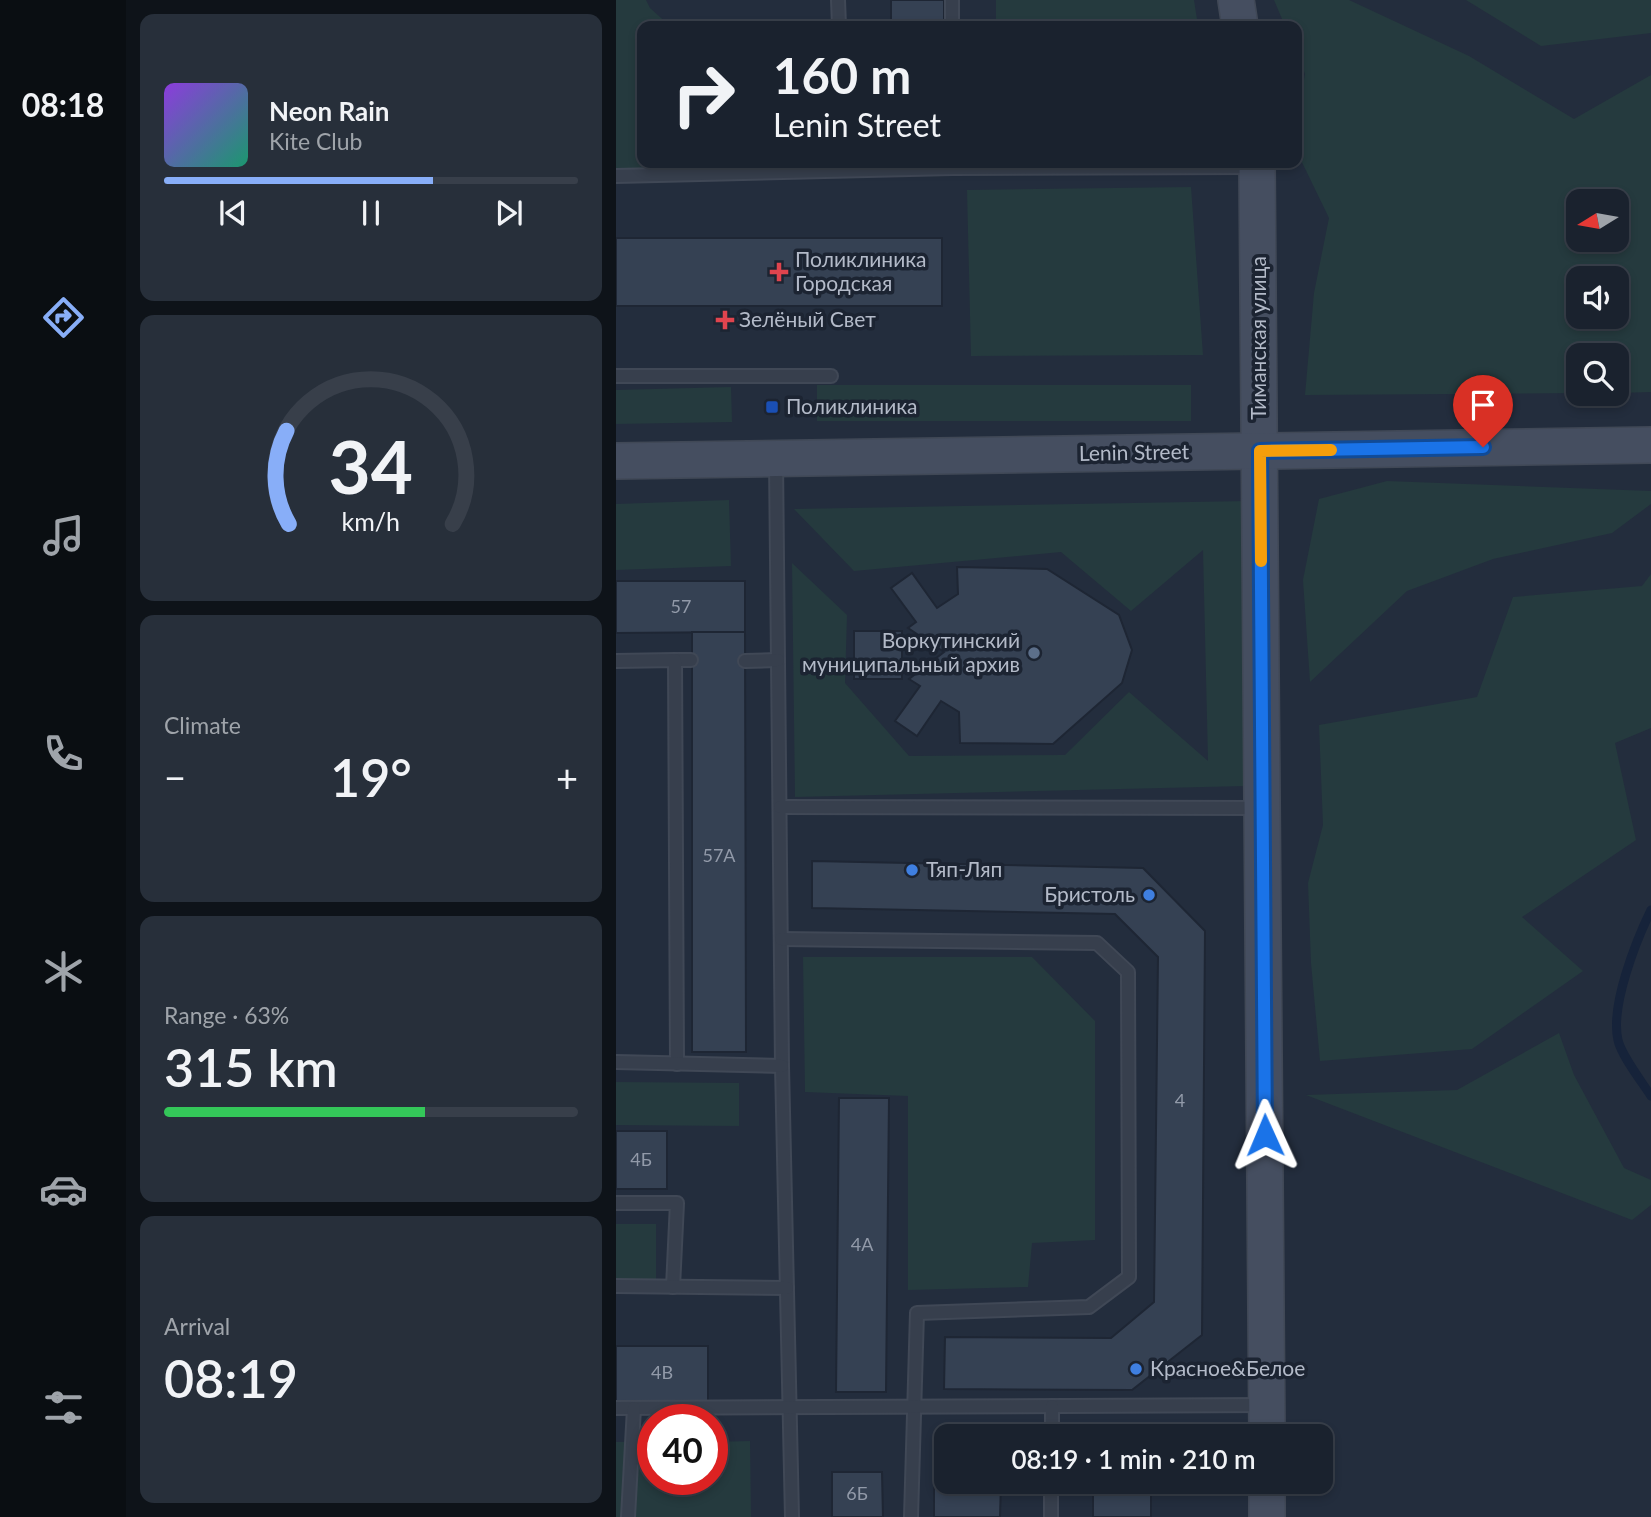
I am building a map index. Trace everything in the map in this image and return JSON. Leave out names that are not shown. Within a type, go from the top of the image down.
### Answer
[{"type":"street","points":[[1236,0],[1239,21]]},
{"type":"street","name":"Тиманская улица","points":[[1257,168],[1267,1421]]},
{"type":"street","name":"Lenin Street","points":[[616,461],[1651,445]]},
{"type":"street","points":[[1267,1494],[1268,1517]]},
{"type":"lane","points":[[838,0],[839,21]]},
{"type":"lane","points":[[952,0],[952,21]]},
{"type":"lane","points":[[616,176],[796,168]]},
{"type":"lane","points":[[616,376],[831,376]]},
{"type":"lane","points":[[776,459],[782,1066],[792,1517]]},
{"type":"lane","points":[[675,660],[677,1064]]},
{"type":"lane","points":[[616,662],[691,660]]},
{"type":"lane","points":[[745,661],[778,660]]},
{"type":"lane","points":[[780,807],[1262,808]]},
{"type":"lane","points":[[781,939],[1097,943],[1128,972],[1129,1277],[1088,1307],[917,1313],[912,1407],[911,1517]]},
{"type":"lane","points":[[616,1062],[782,1066]]},
{"type":"lane","points":[[616,1203],[677,1203],[673,1287]]},
{"type":"lane","points":[[616,1286],[787,1288]]},
{"type":"lane","points":[[616,1408],[1052,1406],[1267,1421]]},
{"type":"lane","points":[[1052,1406],[1052,1424]]},
{"type":"lane","points":[[628,1517],[634,1408]]},
{"type":"lane","points":[[1051,1494],[1051,1517]]},
{"type":"green space","points":[[616,0],[646,0],[650,8],[664,21],[637,21],[637,168],[676,168],[616,170]]},
{"type":"green space","points":[[996,0],[1194,0],[1197,21],[996,21]]},
{"type":"green space","points":[[1274,0],[1349,0],[1469,56],[1574,119],[1651,75],[1651,392],[1629,393],[1629,343],[1566,343],[1566,393],[1305,395],[1314,293],[1329,218],[1302,162],[1302,90],[1305,74],[1302,66],[1302,21],[1283,21]]},
{"type":"green space","points":[[1466,0],[1651,0],[1651,33],[1541,46]]},
{"type":"green space","points":[[1191,187],[1203,355],[971,356],[967,190]]},
{"type":"green space","points":[[817,385],[1191,385],[1191,421],[817,421]]},
{"type":"green space","points":[[731,387],[732,422],[616,424],[616,390]]},
{"type":"green space","points":[[1387,481],[1651,491],[1651,504],[1612,533],[1493,559],[1407,591],[1310,682],[1303,580],[1319,499]]},
{"type":"green space","points":[[729,500],[731,566],[616,570],[616,504]]},
{"type":"green space","points":[[1248,501],[1246,786],[795,797],[792,563],[847,615],[845,683],[909,756],[1065,755],[1129,692],[1208,761],[1203,550],[1131,611],[1061,552],[854,571],[794,509]]},
{"type":"green space","points":[[1651,574],[1651,728],[1615,743],[1636,840],[1522,917],[1583,971],[1472,1049],[1320,1061],[1311,963],[1308,883],[1323,825],[1319,725],[1477,697],[1513,597],[1642,586]]},
{"type":"green space","points":[[803,957],[1032,957],[1095,1021],[1095,1240],[1032,1243],[1028,1287],[908,1290],[908,1096],[805,1092]]},
{"type":"green space","points":[[1559,1033],[1574,1075],[1624,1168],[1651,1180],[1651,1205],[1632,1220],[1306,1095],[1457,1090]]},
{"type":"green space","points":[[616,1082],[739,1083],[739,1126],[616,1125]]},
{"type":"green space","points":[[616,1224],[656,1224],[656,1283],[616,1282]]},
{"type":"green space","points":[[750,1441],[751,1517],[616,1517],[616,1442],[637,1442],[637,1495],[728,1495],[728,1442]]},
{"type":"building","points":[[891,0],[944,0],[944,21],[891,21]]},
{"type":"building","name":"Поликлиника Городская","points":[[616,238],[942,238],[942,306],[616,306]]},
{"type":"building","points":[[957,567],[1047,569],[1119,615],[1132,650],[1122,683],[1053,744],[960,743],[959,712],[941,701],[917,736],[895,721],[920,686],[909,679],[944,652],[908,628],[916,622],[891,588],[912,573],[937,608],[958,594]]},
{"type":"building","points":[[616,581],[745,581],[745,632],[616,633]]},
{"type":"building","points":[[854,631],[902,631],[902,679],[854,679]]},
{"type":"building","points":[[692,632],[745,632],[746,1052],[692,1052]]},
{"type":"building","points":[[812,861],[1143,868],[1205,931],[1202,1335],[1132,1390],[944,1389],[945,1337],[1111,1338],[1154,1302],[1158,957],[1115,914],[812,908]]},
{"type":"building","points":[[839,1098],[889,1098],[886,1392],[836,1392]]},
{"type":"building","points":[[616,1131],[667,1131],[667,1189],[616,1189]]},
{"type":"building","points":[[616,1346],[708,1346],[708,1401],[616,1401]]},
{"type":"building","points":[[832,1472],[882,1472],[883,1517],[832,1517]]},
{"type":"building","points":[[934,1494],[1001,1494],[1000,1517],[934,1517]]},
{"type":"building","points":[[1093,1494],[1151,1494],[1151,1517],[1093,1517]]},
{"type":"waterway","points":[[1651,910],[1626,974],[1617,1026],[1623,1053],[1651,1096]]},
{"type":"slow traffic","points":[[1261,561],[1260,451],[1331,450]]},
{"type":"place","name":"Поликлиника Городская","points":[[779,272]]},
{"type":"place","name":"Зелёный Свет","points":[[725,320]]},
{"type":"place","name":"Поликлиника","points":[[772,407]]},
{"type":"place","name":"Воркутинский муниципальный архив","points":[[1034,653]]},
{"type":"place","name":"Тяп-Ляп","points":[[912,870]]},
{"type":"place","name":"Бристоль","points":[[1149,895]]},
{"type":"place","name":"Красное&Белое","points":[[1136,1369]]},
{"type":"route","points":[[1265,1135],[1260,451],[1483,447]]}]
